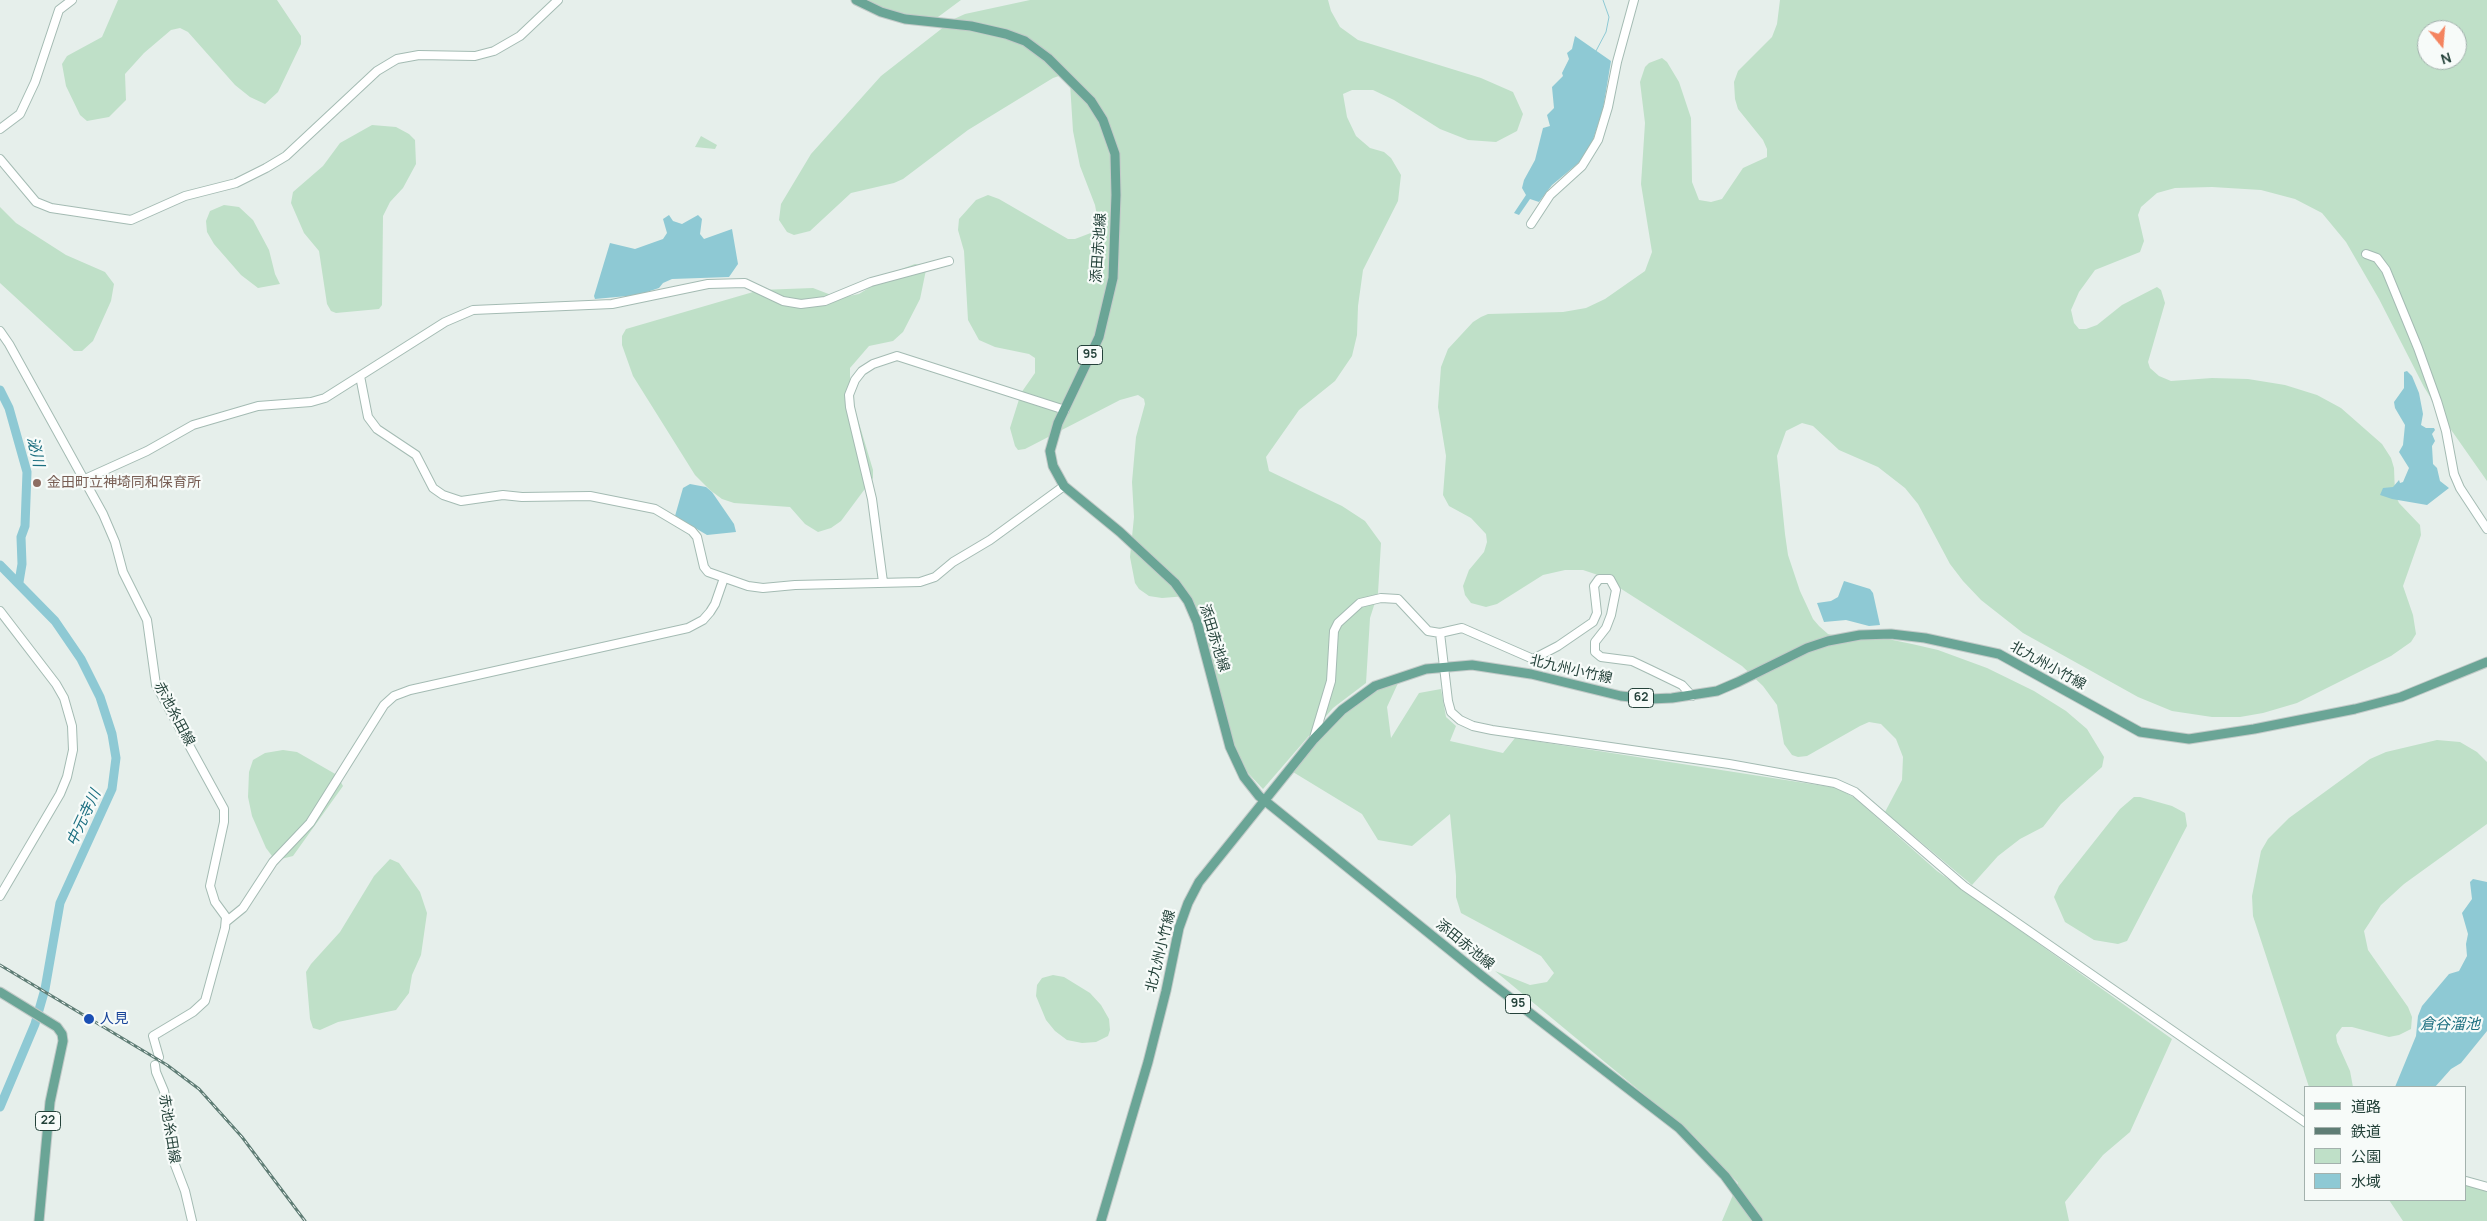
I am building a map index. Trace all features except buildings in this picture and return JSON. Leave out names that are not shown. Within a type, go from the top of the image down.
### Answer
[{"type":"main road","name":"添田赤池線","points":[[856,0],[882,12],[905,19],[971,26],[1006,34],[1025,41],[1048,58],[1085,95],[1103,120],[1115,154],[1116,195],[1113,278],[1099,337],[1058,423],[1050,451],[1053,466],[1064,486],[1175,583],[1188,601],[1197,622],[1230,747],[1244,777],[1265,800],[1482,976],[1679,1128],[1725,1176],[1758,1221]]},
{"type":"main road","name":"北九州小竹線","points":[[1101,1221],[1148,1062],[1166,991],[1179,928],[1188,903],[1199,882],[1314,739],[1342,710],[1375,686],[1404,675],[1444,666],[1472,665],[1497,668],[1635,698],[1650,699],[1692,696],[1717,691],[1780,660],[1828,641],[1860,635],[1891,634],[1925,638],[1999,654],[2140,732],[2189,739],[2254,729],[2355,709],[2401,696],[2487,662]]},
{"type":"main road","name":"22","points":[[0,992],[53,1025],[62,1034],[63,1041],[50,1102],[39,1221]]},
{"type":"street","points":[[0,130],[20,114],[35,82],[59,10],[72,0]]},
{"type":"street","points":[[0,159],[36,202],[52,208],[131,220],[185,196],[236,183],[286,156],[377,71],[397,59],[419,55],[475,56],[494,51],[520,36],[558,0]]},
{"type":"street","points":[[1531,224],[1550,195],[1582,166],[1598,140],[1634,0]]},
{"type":"street","points":[[2366,254],[2377,258],[2386,270],[2418,348],[2437,401],[2446,431],[2454,474],[2460,488],[2487,529]]},
{"type":"street","points":[[85,479],[147,450],[193,425],[258,406],[311,402],[325,398],[445,322],[473,310],[612,304],[708,284],[745,284],[783,301],[809,303],[826,301],[871,282],[949,261]]},
{"type":"street","name":"赤池糸田線","points":[[2,336],[85,479],[106,521],[127,582],[147,620],[156,685],[224,809],[224,822],[210,886],[215,902],[226,916],[227,921]]},
{"type":"street","points":[[883,582],[872,499],[850,407],[850,395],[855,380],[862,371],[873,364],[897,356],[1065,410]]},
{"type":"street","points":[[360,376],[368,417],[377,429],[416,455],[433,488],[443,495],[461,501],[503,495],[522,497],[590,496],[655,509],[692,531],[701,547],[704,567],[708,572],[748,586],[764,588],[920,582],[935,577],[1064,486]]},
{"type":"street","points":[[159,1057],[153,1036],[193,1012],[205,1000],[227,921],[243,908],[273,862],[310,823],[384,705],[394,696],[410,690],[688,628],[703,620],[710,612],[715,604],[724,578]]},
{"type":"street","points":[[1314,739],[1331,681],[1334,631],[1338,623],[1344,615],[1360,604],[1393,597],[1403,602],[1423,628],[1428,631],[1440,633],[1462,628],[1527,657],[1539,658],[1593,622],[1597,614],[1594,586],[1600,579],[1610,579],[1616,590],[1611,615],[1606,628],[1595,642],[1594,652],[1601,658],[1632,661],[1682,685],[1692,696]]},
{"type":"street","points":[[0,611],[56,684],[64,698],[72,726],[72,750],[67,777],[60,794],[0,896]]},
{"type":"street","points":[[1440,633],[1451,712],[1460,720],[1473,726],[1729,764],[1835,783],[1855,792],[1964,886],[2304,1123]]},
{"type":"street","name":"赤池糸田線","points":[[155,1065],[164,1091],[170,1119],[172,1157],[185,1191],[192,1221]]},
{"type":"street","points":[[2467,1181],[2487,1187]]},
{"type":"green space","points":[[118,0],[277,0],[301,36],[301,44],[278,92],[265,104],[250,97],[235,85],[188,32],[180,28],[171,30],[144,53],[125,74],[126,100],[109,117],[87,121],[80,115],[66,86],[62,64],[67,56],[102,37]]},
{"type":"green space","points":[[863,0],[961,0],[934,20],[893,12]]},
{"type":"green space","points":[[1030,0],[1328,0],[1331,11],[1340,27],[1358,40],[1481,78],[1513,92],[1523,114],[1517,131],[1496,142],[1468,140],[1440,129],[1394,100],[1373,90],[1352,90],[1343,94],[1347,117],[1356,136],[1370,148],[1384,152],[1391,158],[1401,175],[1398,201],[1363,270],[1358,306],[1357,335],[1352,356],[1335,381],[1299,410],[1266,457],[1269,471],[1342,506],[1365,521],[1381,543],[1378,593],[1370,618],[1366,683],[1333,708],[1263,789],[1247,772],[1234,744],[1196,609],[1187,596],[1162,598],[1149,596],[1139,589],[1135,583],[1130,557],[1134,517],[1132,482],[1136,437],[1145,404],[1144,399],[1138,395],[1120,400],[1025,449],[1018,450],[1010,428],[1021,393],[1035,373],[1035,358],[1029,354],[995,347],[979,340],[968,320],[964,251],[958,230],[959,219],[976,200],[988,195],[999,199],[1068,239],[1075,239],[1096,231],[1099,226],[1095,205],[1080,166],[1073,131],[1070,83],[1062,75],[1053,78],[968,130],[903,179],[894,183],[851,193],[810,231],[794,235],[787,232],[779,220],[781,204],[811,154],[881,76],[954,19],[965,14]]},
{"type":"green space","points":[[1780,0],[2487,0],[2487,481],[2424,387],[2379,299],[2346,242],[2322,213],[2295,199],[2261,190],[2212,187],[2175,188],[2157,193],[2141,207],[2138,215],[2144,241],[2140,252],[2095,270],[2079,292],[2071,310],[2074,323],[2079,329],[2086,329],[2097,325],[2122,305],[2157,287],[2161,290],[2165,303],[2148,362],[2150,368],[2159,376],[2171,381],[2212,378],[2248,379],[2285,385],[2317,395],[2341,408],[2382,444],[2391,458],[2394,468],[2395,494],[2399,503],[2420,525],[2421,535],[2403,586],[2413,615],[2416,634],[2411,642],[2391,656],[2297,703],[2263,713],[2240,717],[2212,717],[2172,711],[2138,697],[2023,633],[1981,600],[1950,564],[1918,504],[1905,488],[1878,467],[1839,450],[1813,426],[1802,423],[1786,431],[1777,456],[1788,555],[1800,591],[1813,619],[1819,626],[1828,634],[1888,639],[1938,650],[1987,668],[2034,691],[2066,711],[2087,729],[2104,757],[2102,767],[2061,804],[2043,827],[2020,839],[1998,856],[1972,885],[1885,812],[1902,780],[1903,757],[1896,739],[1881,724],[1869,722],[1807,756],[1798,757],[1792,755],[1784,744],[1777,705],[1763,686],[1742,666],[1601,576],[1583,570],[1565,570],[1543,575],[1497,604],[1486,607],[1471,603],[1465,595],[1463,586],[1469,570],[1484,552],[1487,542],[1486,534],[1471,518],[1449,506],[1443,495],[1446,456],[1438,407],[1441,367],[1448,349],[1473,322],[1488,314],[1563,312],[1586,308],[1605,299],[1645,271],[1652,252],[1641,184],[1645,123],[1640,82],[1645,67],[1649,63],[1662,58],[1667,62],[1679,82],[1691,118],[1692,182],[1699,200],[1711,202],[1722,199],[1743,168],[1767,157],[1767,149],[1763,140],[1738,109],[1735,99],[1734,82],[1738,71],[1772,37],[1777,24]]},
{"type":"green space","points":[[372,125],[396,127],[409,134],[415,140],[416,164],[403,188],[390,202],[383,216],[382,305],[379,309],[336,313],[331,311],[327,304],[319,251],[304,233],[291,203],[293,192],[323,166],[340,143]]},
{"type":"green space","points":[[701,136],[717,145],[715,149],[695,147]]},
{"type":"green space","points":[[224,205],[239,207],[253,220],[269,250],[275,274],[280,284],[258,288],[241,275],[214,244],[207,232],[206,221],[210,211]]},
{"type":"green space","points":[[0,207],[16,223],[66,255],[105,272],[114,284],[111,301],[93,341],[82,351],[74,351],[0,283]]},
{"type":"green space","points":[[915,264],[924,266],[926,270],[920,299],[903,332],[893,341],[869,346],[850,368],[850,386],[853,403],[873,470],[873,478],[841,521],[831,528],[818,532],[805,524],[790,507],[734,503],[722,499],[710,490],[695,475],[633,376],[622,345],[622,336],[626,329],[760,290],[813,288],[839,298],[859,294],[896,271]]},
{"type":"green space","points":[[1399,681],[1387,707],[1391,738],[1419,693],[1441,689],[1446,717],[1456,726],[1450,741],[1503,753],[1515,738],[1837,788],[1855,798],[1937,871],[2172,1039],[2130,1132],[2103,1155],[2065,1202],[2069,1221],[1722,1221],[1738,1183],[1693,1135],[1495,971],[1530,985],[1547,982],[1554,973],[1541,956],[1461,913],[1456,897],[1456,876],[1450,814],[1412,846],[1378,840],[1362,814],[1293,772],[1317,740],[1348,710],[1381,688]]},
{"type":"green space","points":[[2437,740],[2460,742],[2477,752],[2487,762],[2487,824],[2404,884],[2381,905],[2364,931],[2368,950],[2408,1007],[2412,1017],[2411,1029],[2399,1035],[2389,1037],[2352,1027],[2342,1027],[2336,1035],[2337,1042],[2350,1071],[2353,1086],[2309,1086],[2253,916],[2252,896],[2261,851],[2268,839],[2289,818],[2370,759],[2386,752]]},
{"type":"green space","points":[[283,750],[297,752],[337,775],[343,786],[293,856],[281,859],[272,856],[266,848],[252,816],[248,797],[249,772],[253,760],[265,753]]},
{"type":"green space","points":[[2134,797],[2172,806],[2185,813],[2187,826],[2127,941],[2118,944],[2094,940],[2065,922],[2054,897],[2059,886],[2120,809]]},
{"type":"green space","points":[[390,859],[399,863],[420,892],[427,913],[421,955],[412,975],[409,993],[396,1010],[338,1022],[320,1030],[313,1028],[310,1019],[306,972],[340,932],[374,876]]},
{"type":"green space","points":[[1053,975],[1064,977],[1090,993],[1101,1005],[1109,1019],[1110,1030],[1108,1036],[1096,1042],[1082,1043],[1067,1040],[1055,1031],[1046,1020],[1036,996],[1037,985],[1042,978]]},
{"type":"green space","points":[[2467,1184],[2487,1191],[2487,1221],[2403,1221],[2390,1201],[2467,1201]]},
{"type":"water","points":[[1575,36],[1611,61],[1603,109],[1593,140],[1582,160],[1552,185],[1539,202],[1530,199],[1519,215],[1514,213],[1526,195],[1522,188],[1524,180],[1535,160],[1543,128],[1550,126],[1547,115],[1554,108],[1552,87],[1563,76],[1562,73],[1569,59],[1567,53],[1572,49]]},
{"type":"water","points":[[669,215],[673,221],[682,224],[698,215],[702,219],[700,234],[704,239],[732,229],[738,264],[729,277],[672,279],[663,283],[659,288],[638,295],[595,299],[594,296],[610,243],[635,249],[663,239],[667,233],[663,219]]},
{"type":"water","points":[[2407,371],[2412,376],[2419,393],[2423,414],[2421,425],[2426,428],[2434,428],[2435,430],[2432,434],[2435,441],[2432,446],[2433,464],[2437,468],[2440,481],[2449,488],[2427,505],[2380,495],[2383,488],[2393,487],[2399,480],[2400,483],[2403,482],[2409,468],[2399,452],[2403,445],[2405,425],[2395,408],[2394,402],[2404,388],[2404,372]]},
{"type":"water","points":[[690,484],[706,487],[712,492],[734,524],[736,532],[707,535],[675,516],[683,488]]},
{"type":"water","points":[[1844,581],[1870,589],[1873,593],[1880,625],[1869,626],[1846,620],[1824,622],[1817,603],[1831,601],[1838,597]]},
{"type":"water","name":"倉谷溜池","points":[[2473,879],[2487,882],[2487,1031],[2461,1063],[2451,1069],[2436,1086],[2395,1086],[2416,1036],[2418,1016],[2422,1006],[2449,974],[2459,971],[2467,956],[2466,944],[2468,934],[2462,913],[2472,899],[2470,882]]},
{"type":"waterway","points":[[1596,51],[1606,32],[1609,17],[1603,0]]},
{"type":"waterway","name":"泌川","points":[[0,390],[9,408],[27,472],[25,526],[21,537],[22,564],[19,582]]},
{"type":"waterway","name":"中元寺川","points":[[0,565],[55,621],[81,659],[100,697],[112,734],[116,758],[112,789],[60,903],[45,989],[35,1024],[0,1107]]},
{"type":"railway","points":[[0,965],[167,1065],[199,1089],[242,1137],[305,1221]]},
{"type":"place","name":"金田町立神埼同和保育所","points":[[37,483]]},
{"type":"place","name":"人見","points":[[89,1019]]}]
